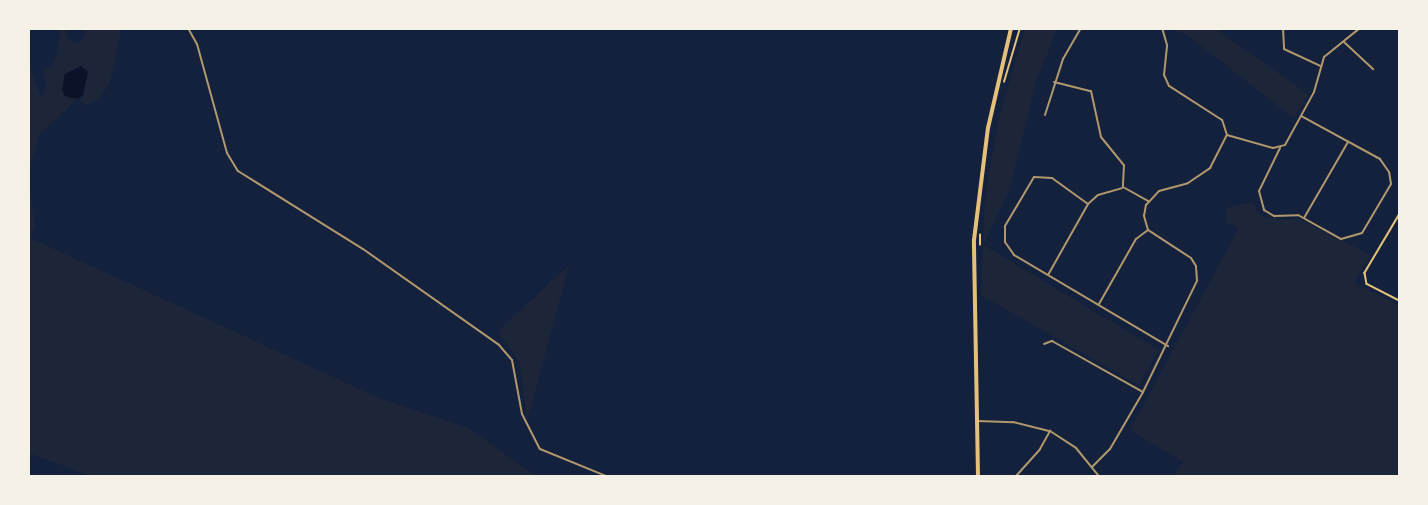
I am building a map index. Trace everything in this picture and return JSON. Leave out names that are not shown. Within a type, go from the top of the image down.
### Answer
[{"type":"main road","points":[[978,477],[973,282],[976,217],[988,128],[1011,28]]},
{"type":"street","points":[[188,28],[197,44],[227,153],[238,171],[363,249],[499,345],[512,360],[522,414],[540,449],[606,477]]},
{"type":"street","points":[[1092,467],[1110,449],[1143,392],[1191,300],[1198,273],[1191,258],[1148,230],[1144,216],[1148,201],[1159,191],[1188,183],[1210,168],[1227,135],[1222,120],[1169,86],[1164,75],[1167,45],[1162,28]]},
{"type":"street","points":[[1283,28],[1284,50],[1320,66]]},
{"type":"street","points":[[1301,116],[1380,159],[1389,172],[1391,184],[1365,229],[1354,238],[1341,239],[1304,218],[1270,215],[1259,201],[1259,191],[1280,148],[1314,92],[1324,57],[1360,28]]},
{"type":"street","points":[[1045,115],[1054,82],[1080,30]]},
{"type":"street","points":[[1344,42],[1373,69]]},
{"type":"street","points":[[1054,82],[1091,91],[1101,137],[1124,165],[1123,187]]},
{"type":"street","points":[[1227,135],[1280,148]]},
{"type":"street","points":[[1304,218],[1348,142]]},
{"type":"street","points":[[1088,204],[1047,176],[1035,177],[1027,184],[1004,236],[1014,255],[1168,346]]},
{"type":"street","points":[[1048,275],[1088,204],[1098,195],[1123,187],[1148,201]]},
{"type":"street","points":[[1098,305],[1136,238],[1148,230]]},
{"type":"street","points":[[1044,344],[1052,341],[1143,392]]},
{"type":"street","points":[[977,421],[1013,422],[1050,431],[1076,448],[1099,477]]},
{"type":"street","points":[[1016,477],[1040,449],[1050,431]]},
{"type":"path","points":[[1003,89],[1020,28]]},
{"type":"path","points":[[1400,214],[1365,273],[1367,285],[1400,301]]},
{"type":"path","points":[[979,249],[981,228]]},
{"type":"shaded area","points":[[61,29],[66,29],[66,37],[75,43],[83,39],[86,29],[121,29],[109,85],[99,98],[87,105],[81,101],[88,72],[65,74],[62,90],[65,96],[77,99],[40,134],[29,170],[29,65],[42,98],[46,84],[43,71],[53,64]]},
{"type":"shaded area","points":[[1025,29],[1057,29],[1036,82],[1009,191],[983,245],[1159,350],[1139,385],[981,295],[984,212],[989,171],[1001,110]]},
{"type":"shaded area","points":[[1170,29],[1216,29],[1308,94],[1294,118],[1186,34]]},
{"type":"shaded area","points":[[81,66],[88,72],[83,95],[77,99],[65,96],[62,90],[65,74]]},
{"type":"shaded area","points":[[29,189],[35,225],[30,238],[379,398],[468,428],[536,476],[91,476],[29,453]]},
{"type":"shaded area","points":[[1252,202],[1260,215],[1280,220],[1299,219],[1371,255],[1354,283],[1399,305],[1399,476],[1173,476],[1183,462],[1130,430],[1239,228],[1225,222],[1226,208]]},
{"type":"shaded area","points":[[569,265],[527,420],[520,364],[498,331]]}]
